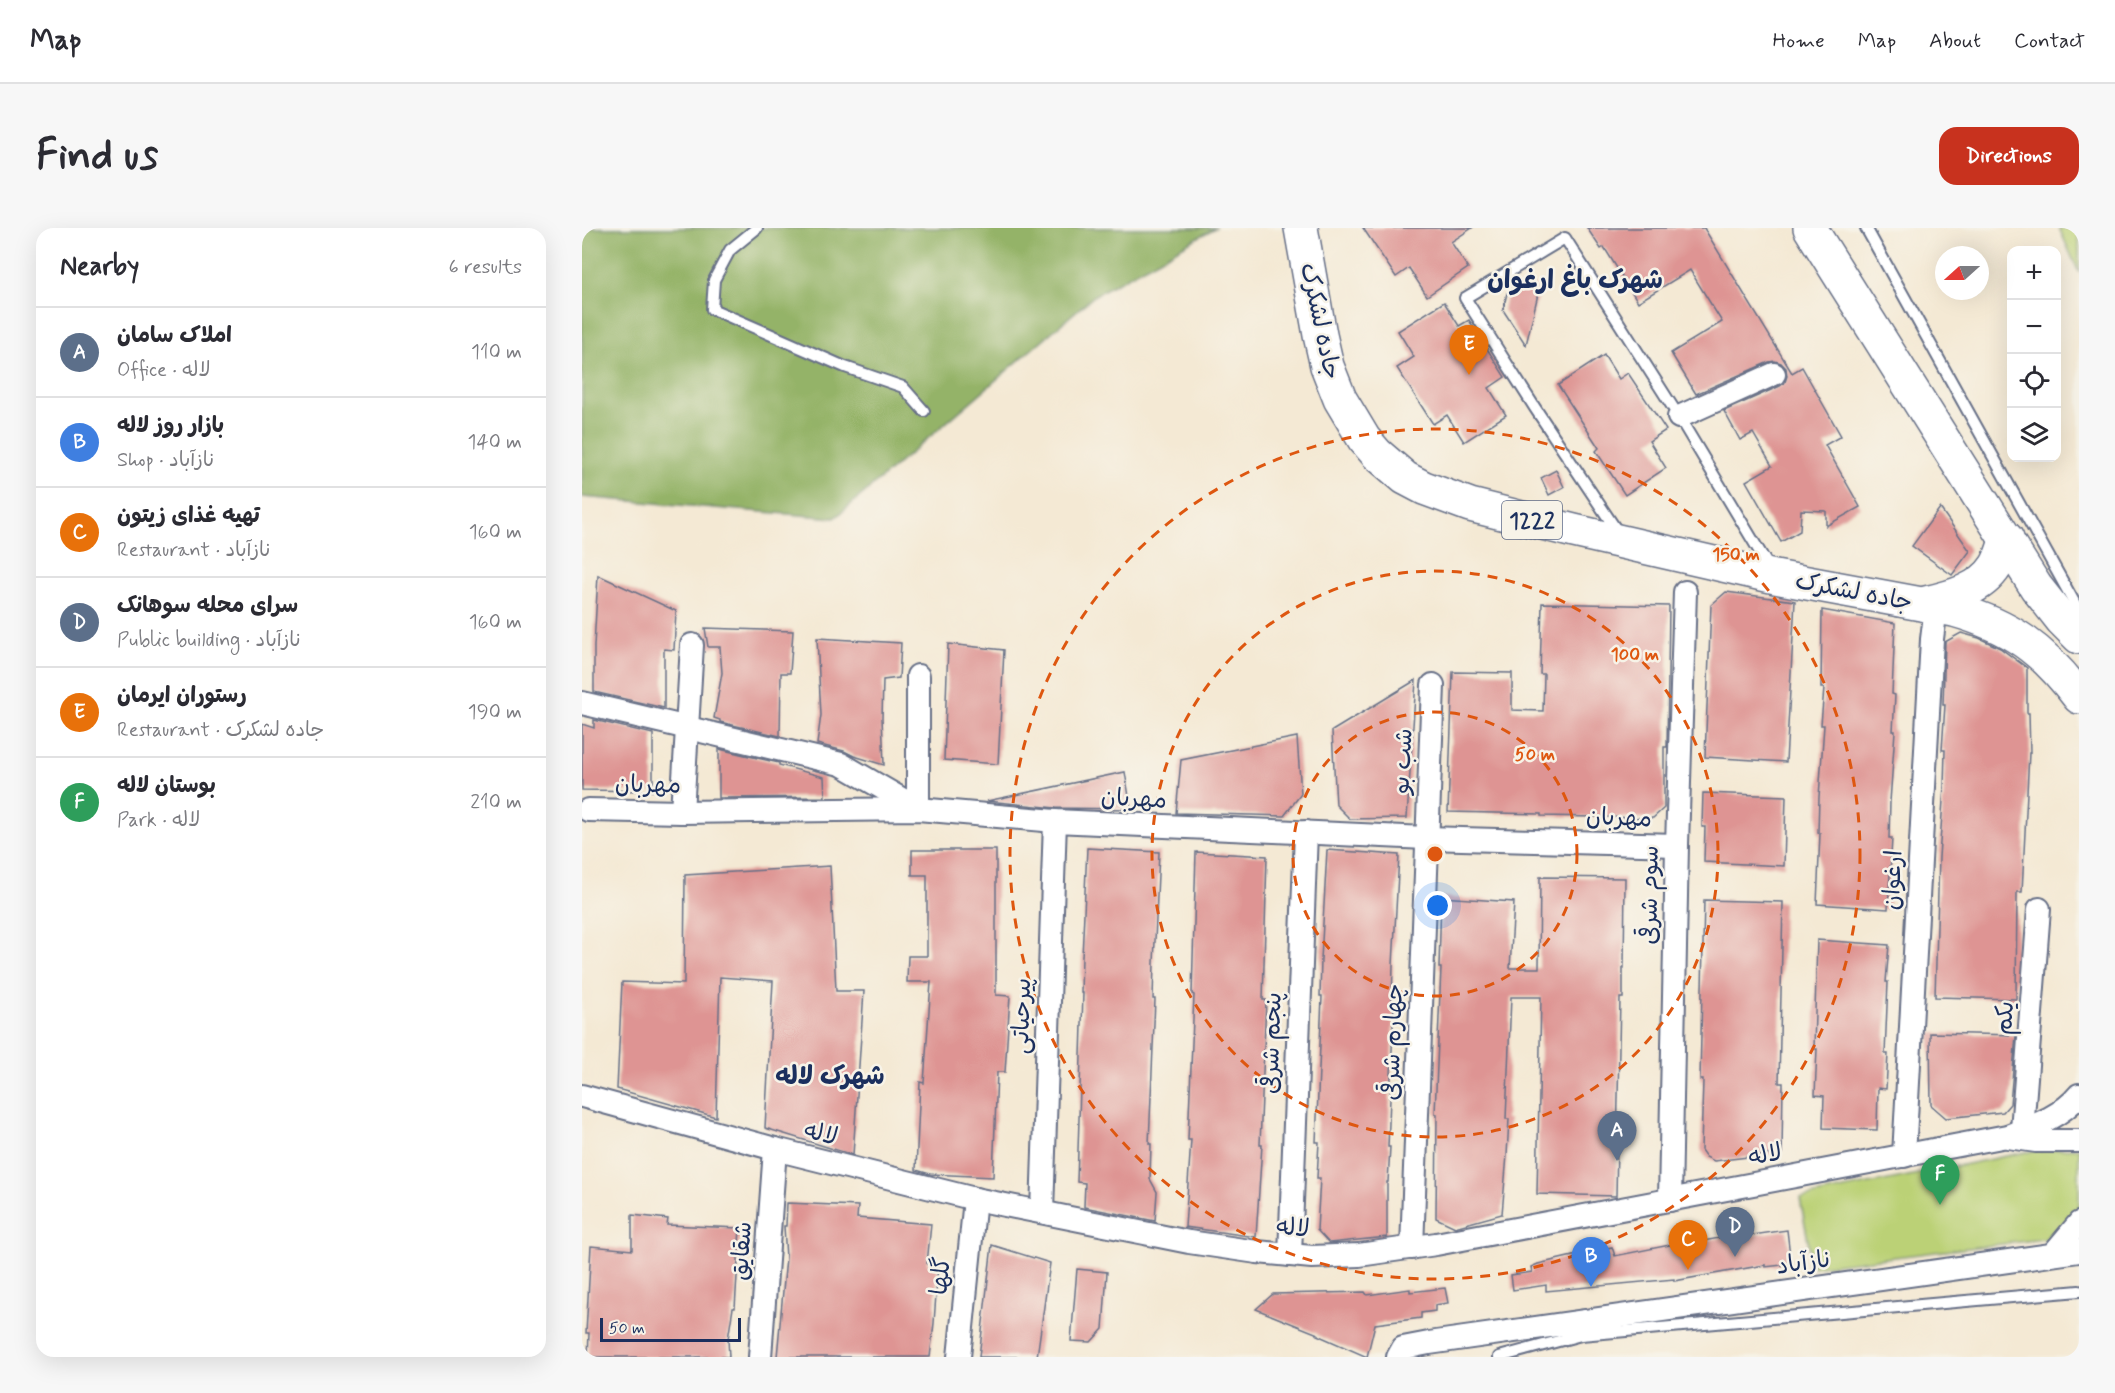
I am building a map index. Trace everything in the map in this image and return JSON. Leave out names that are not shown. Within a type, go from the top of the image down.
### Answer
[{"type":"highway","name":"جاده لشکرک","points":[[1300,228],[1320,335],[1340,399],[1353,423],[1377,454],[1405,477],[1445,496],[1514,516],[1775,576],[1976,616],[2022,638],[2044,655],[2079,696]]},
{"type":"highway","points":[[1810,228],[2036,587],[2062,620],[2079,637]]},
{"type":"highway","name":"1222","points":[[1929,606],[1979,584],[1996,567],[2007,539]]},
{"type":"street","points":[[1679,417],[1774,374]]},
{"type":"street","name":"سوم شرقی","points":[[1670,1200],[1685,592]]},
{"type":"street","name":"ارغوان","points":[[1905,1156],[1932,639],[1929,606]]},
{"type":"street","points":[[682,812],[692,645]]},
{"type":"street","points":[[918,676],[918,809]]},
{"type":"street","name":"شب بو","points":[[1426,838],[1433,685]]},
{"type":"street","points":[[582,703],[841,764],[918,809]]},
{"type":"street","name":"مهربان","points":[[588,810],[682,812],[918,809],[1054,821],[1426,838],[1677,846]]},
{"type":"street","name":"پیرحیاتی","points":[[1042,1212],[1054,821]]},
{"type":"street","name":"پنجم شرقی","points":[[1290,1255],[1306,832]]},
{"type":"street","name":"چهارم شرقی","points":[[1412,1248],[1426,838]]},
{"type":"street","name":"یکم","points":[[2015,1133],[2039,909]]},
{"type":"street","name":"لاله","points":[[582,1096],[775,1149],[975,1199],[1189,1242],[1290,1255],[1359,1256],[1905,1156],[2015,1133],[2051,1118],[2079,1095]]},
{"type":"street","name":"لاله","points":[[2015,1133],[2036,1142],[2079,1141]]},
{"type":"street","name":"شقایق","points":[[760,1357],[775,1149]]},
{"type":"street","name":"گلها","points":[[959,1357],[975,1199]]},
{"type":"street","points":[[2053,1254],[2079,1223]]},
{"type":"street","name":"نازآباد","points":[[1398,1357],[1403,1348],[1429,1343],[2079,1251]]},
{"type":"lane","points":[[756,228],[730,250],[714,280],[712,309],[845,367],[903,387],[924,411]]},
{"type":"lane","points":[[1866,228],[2079,611]]},
{"type":"lane","points":[[1625,542],[1465,298],[1562,233],[1679,417],[1775,576]]},
{"type":"lane","points":[[1499,1357],[1581,1335],[2079,1291]]},
{"type":"green space","points":[[582,228],[1215,228],[1095,295],[835,518],[582,497]]},
{"type":"green space","points":[[2059,228],[2079,228],[2079,273]]},
{"type":"green space","points":[[2079,1149],[2079,1212],[2060,1237],[1813,1267],[1800,1198],[2026,1152]]},
{"type":"building","points":[[1363,228],[1472,228],[1451,242],[1468,268],[1427,296],[1409,268],[1396,277]]},
{"type":"building","points":[[1587,228],[1704,228],[1792,373],[1802,367],[1841,436],[1825,445],[1860,507],[1826,526],[1826,511],[1801,510],[1800,531],[1781,542],[1746,481],[1772,466],[1753,433],[1740,440],[1724,411],[1780,386],[1785,382],[1787,376],[1786,368],[1781,363],[1769,362],[1696,394],[1671,353],[1722,322],[1690,270],[1638,302],[1604,247],[1601,249]]},
{"type":"building","points":[[1532,281],[1538,294],[1526,345],[1503,310],[1507,293]]},
{"type":"building","points":[[1444,302],[1459,326],[1469,320],[1505,377],[1489,388],[1506,415],[1464,442],[1447,415],[1433,424],[1397,368],[1414,357],[1398,331]]},
{"type":"building","points":[[1604,355],[1619,379],[1628,373],[1666,430],[1649,441],[1666,468],[1625,495],[1596,451],[1599,448],[1558,385]]},
{"type":"building","points":[[1556,470],[1564,487],[1549,495],[1541,478]]},
{"type":"building","points":[[1940,508],[1970,551],[1952,575],[1912,546]]},
{"type":"building","points":[[598,575],[676,611],[674,650],[664,649],[664,708],[594,692]]},
{"type":"building","points":[[1726,592],[1795,601],[1786,762],[1705,757],[1711,605]]},
{"type":"building","points":[[1542,603],[1669,606],[1664,808],[1653,818],[1448,812],[1453,672],[1512,673],[1512,710],[1543,711],[1544,674],[1540,674]]},
{"type":"building","points":[[1822,610],[1895,623],[1892,694],[1895,695],[1893,731],[1895,731],[1890,802],[1889,838],[1892,838],[1888,909],[1817,904],[1819,797],[1824,725],[1821,725],[1824,688],[1821,688]]},
{"type":"building","points":[[705,628],[793,631],[790,673],[781,673],[780,736],[720,722],[714,718],[722,673],[720,647],[708,647]]},
{"type":"building","points":[[1961,633],[2000,648],[2027,668],[2030,753],[2022,892],[2017,892],[2016,999],[1935,997],[1939,857],[1944,786],[1945,750],[1942,750],[1945,642]]},
{"type":"building","points":[[817,638],[901,643],[899,678],[883,680],[884,765],[817,744],[821,715]]},
{"type":"building","points":[[948,644],[1004,650],[998,764],[944,760]]},
{"type":"building","points":[[1416,680],[1407,818],[1350,819],[1336,805],[1332,731]]},
{"type":"building","points":[[594,720],[653,734],[653,791],[582,790],[582,724],[594,728]]},
{"type":"building","points":[[1297,737],[1301,794],[1284,816],[1176,813],[1181,760]]},
{"type":"building","points":[[719,749],[779,763],[779,765],[824,777],[825,797],[719,798]]},
{"type":"building","points":[[1125,772],[1131,809],[1056,808],[987,801]]},
{"type":"building","points":[[1703,793],[1786,796],[1784,866],[1704,862]]},
{"type":"building","points":[[1087,848],[1159,852],[1149,1144],[1151,1144],[1150,1179],[1157,1192],[1155,1221],[1084,1207],[1085,1183],[1077,1182]]},
{"type":"building","points":[[912,850],[996,850],[996,995],[1010,996],[1005,1072],[997,1072],[993,1177],[930,1174],[916,1170],[920,1082],[924,1083],[931,982],[907,982],[908,956],[927,956],[927,875],[912,875]]},
{"type":"building","points":[[1327,850],[1399,855],[1393,965],[1392,1001],[1394,1002],[1387,1237],[1329,1243],[1317,1230],[1320,1178],[1317,1178],[1319,1142],[1316,1142],[1322,996],[1320,996],[1321,960]]},
{"type":"building","points":[[1196,852],[1267,856],[1263,1000],[1266,1000],[1260,1145],[1262,1145],[1256,1237],[1185,1227],[1191,1140],[1188,1140],[1194,995],[1192,994]]},
{"type":"building","points":[[830,866],[836,991],[864,991],[853,1155],[765,1128],[773,981],[720,977],[716,1117],[617,1089],[622,982],[684,984],[685,875]]},
{"type":"building","points":[[1540,877],[1625,878],[1616,1196],[1537,1194],[1541,997],[1511,997],[1506,1119],[1509,1119],[1502,1214],[1455,1227],[1436,1218],[1437,1114],[1435,1114],[1441,968],[1439,968],[1441,897],[1514,902],[1510,968],[1539,968]]},
{"type":"building","points":[[1704,900],[1783,902],[1779,1083],[1783,1083],[1782,1153],[1714,1161],[1706,1157],[1701,1150],[1703,1080],[1700,1080]]},
{"type":"building","points":[[1817,940],[1889,945],[1886,982],[1888,982],[1886,1089],[1878,1088],[1877,1130],[1823,1128],[1824,1096],[1815,1095]]},
{"type":"building","points":[[1930,1033],[2016,1035],[2010,1104],[2003,1112],[1946,1118],[1931,1105]]},
{"type":"building","points":[[787,1203],[858,1206],[857,1218],[931,1224],[927,1264],[938,1265],[930,1357],[777,1357],[786,1258],[784,1226],[786,1226]]},
{"type":"building","points":[[632,1215],[668,1219],[667,1225],[740,1228],[735,1308],[733,1308],[728,1339],[729,1357],[588,1357],[589,1333],[586,1333],[591,1246],[632,1250]]},
{"type":"building","points":[[1694,1226],[1698,1242],[1752,1232],[1753,1235],[1787,1230],[1791,1264],[1765,1267],[1765,1265],[1674,1281],[1674,1279],[1546,1291],[1546,1285],[1513,1290],[1511,1275],[1532,1272],[1531,1267],[1538,1264],[1612,1247],[1615,1256],[1680,1243],[1677,1230]]},
{"type":"building","points":[[992,1245],[1050,1263],[1037,1357],[979,1357]]},
{"type":"building","points":[[1077,1269],[1107,1272],[1103,1329],[1091,1342],[1071,1341]]},
{"type":"building","points":[[1445,1288],[1448,1303],[1435,1305],[1435,1311],[1421,1313],[1421,1318],[1375,1324],[1367,1357],[1256,1309],[1273,1294],[1365,1292],[1367,1295],[1410,1289],[1410,1292]]},
{"type":"place","name":"رستوران ايرمان","points":[[1469,375]]},
{"type":"place","name":"املاک سامان","points":[[1617,1161]]},
{"type":"place","name":"بوستان لاله","points":[[1940,1205]]},
{"type":"place","name":"سرای محله سوهانک","points":[[1735,1257]]},
{"type":"place","name":"تهیه غذای زیتون","points":[[1688,1270]]},
{"type":"place","name":"بازار روز لاله","points":[[1591,1287]]},
{"type":"district","name":"شهرک باغ ارغوان","points":[[1575,279]]},
{"type":"district","name":"شهرک لاله","points":[[830,1075]]}]
